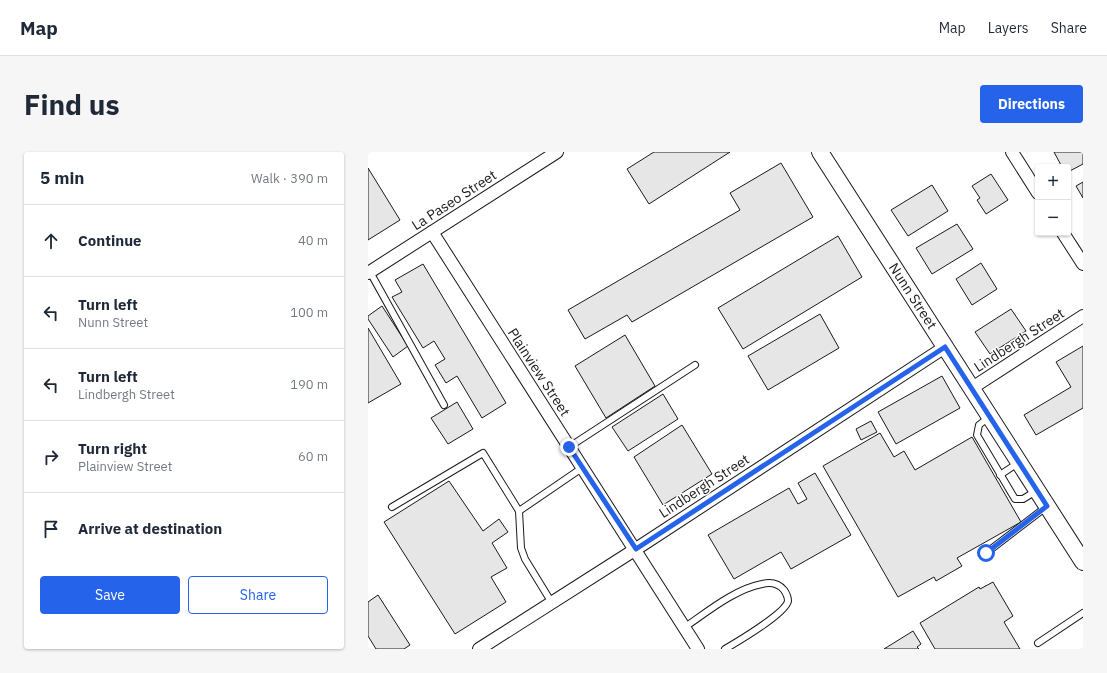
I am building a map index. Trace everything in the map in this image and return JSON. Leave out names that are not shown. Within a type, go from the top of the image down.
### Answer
[{"type":"street","name":"La Paseo Street","points":[[369,273],[557,152]]},
{"type":"street","name":"Nunn Street","points":[[820,152],[1083,562]]},
{"type":"street","points":[[1012,152],[1035,189]]},
{"type":"street","name":"Plainview Street","points":[[432,232],[582,468],[636,549],[698,649]]},
{"type":"street","points":[[1065,236],[1083,264]]},
{"type":"street","name":"Lindbergh Street","points":[[972,388],[1083,316]]},
{"type":"street","name":"Lindbergh Street","points":[[479,649],[636,549],[945,347]]},
{"type":"lane","points":[[369,273],[444,405]]},
{"type":"lane","points":[[569,447],[695,365]]},
{"type":"lane","points":[[990,416],[979,425],[976,435],[1015,499],[1023,499],[1037,491]]},
{"type":"lane","points":[[392,507],[483,453],[519,511],[521,548],[525,559],[552,602]]},
{"type":"lane","points":[[1000,475],[1019,462]]},
{"type":"lane","points":[[519,511],[582,468]]},
{"type":"lane","points":[[986,553],[1047,506]]},
{"type":"lane","points":[[685,627],[745,589],[761,584],[772,583],[780,586],[787,596],[788,602],[785,607],[766,622],[725,649]]},
{"type":"lane","points":[[1038,643],[1083,613]]},
{"type":"building","points":[[654,152],[730,152],[649,204],[627,169]]},
{"type":"building","points":[[1054,152],[1083,152],[1083,164],[1071,170],[1071,164],[1060,164]]},
{"type":"building","points":[[781,163],[813,217],[632,322],[627,315],[585,339],[568,310],[740,210],[730,193]]},
{"type":"building","points":[[368,168],[400,220],[368,240]]},
{"type":"building","points":[[991,174],[1008,200],[986,214],[977,200],[980,198],[972,186]]},
{"type":"building","points":[[1083,182],[1083,198],[1076,186]]},
{"type":"building","points":[[932,185],[948,211],[908,236],[891,210]]},
{"type":"building","points":[[957,224],[973,249],[932,274],[916,248]]},
{"type":"building","points":[[838,236],[862,277],[743,349],[718,308]]},
{"type":"building","points":[[981,263],[997,289],[972,305],[956,279]]},
{"type":"building","points":[[423,264],[506,403],[482,418],[457,376],[446,383],[435,365],[445,359],[434,341],[423,348],[392,297],[402,292],[395,280]]},
{"type":"building","points":[[382,306],[408,346],[393,357],[368,319],[368,316]]},
{"type":"building","points":[[1011,309],[1026,331],[990,354],[975,332]]},
{"type":"building","points":[[820,314],[839,348],[768,390],[748,356]]},
{"type":"building","points":[[368,328],[401,384],[368,403]]},
{"type":"building","points":[[625,335],[655,386],[606,418],[575,366]]},
{"type":"building","points":[[1083,346],[1083,408],[1036,435],[1024,415],[1071,387],[1056,362]]},
{"type":"building","points":[[942,376],[960,408],[896,444],[878,412]]},
{"type":"building","points":[[663,394],[678,419],[628,451],[612,427]]},
{"type":"building","points":[[457,402],[473,429],[448,444],[431,418]]},
{"type":"building","points":[[871,421],[877,432],[861,440],[856,429]]},
{"type":"building","points":[[682,425],[712,474],[663,505],[634,457]]},
{"type":"building","points":[[880,433],[894,457],[904,451],[915,470],[972,437],[1021,522],[957,558],[962,566],[936,581],[934,577],[898,597],[823,466]]},
{"type":"building","points":[[815,473],[851,535],[791,569],[781,552],[734,579],[708,535],[789,488],[798,504],[807,499],[798,483]]},
{"type":"building","points":[[449,481],[483,531],[499,519],[508,532],[492,543],[507,568],[491,577],[506,602],[455,634],[384,522]]},
{"type":"building","points":[[993,582],[1013,616],[1004,622],[1020,649],[935,649],[920,623],[979,587],[980,589]]},
{"type":"building","points":[[378,595],[410,645],[404,649],[376,649],[368,636],[368,602]]},
{"type":"building","points":[[913,631],[921,644],[917,647],[919,649],[884,649]]},
{"type":"route","points":[[569,447],[636,549],[945,347],[1047,506],[986,553]]}]
